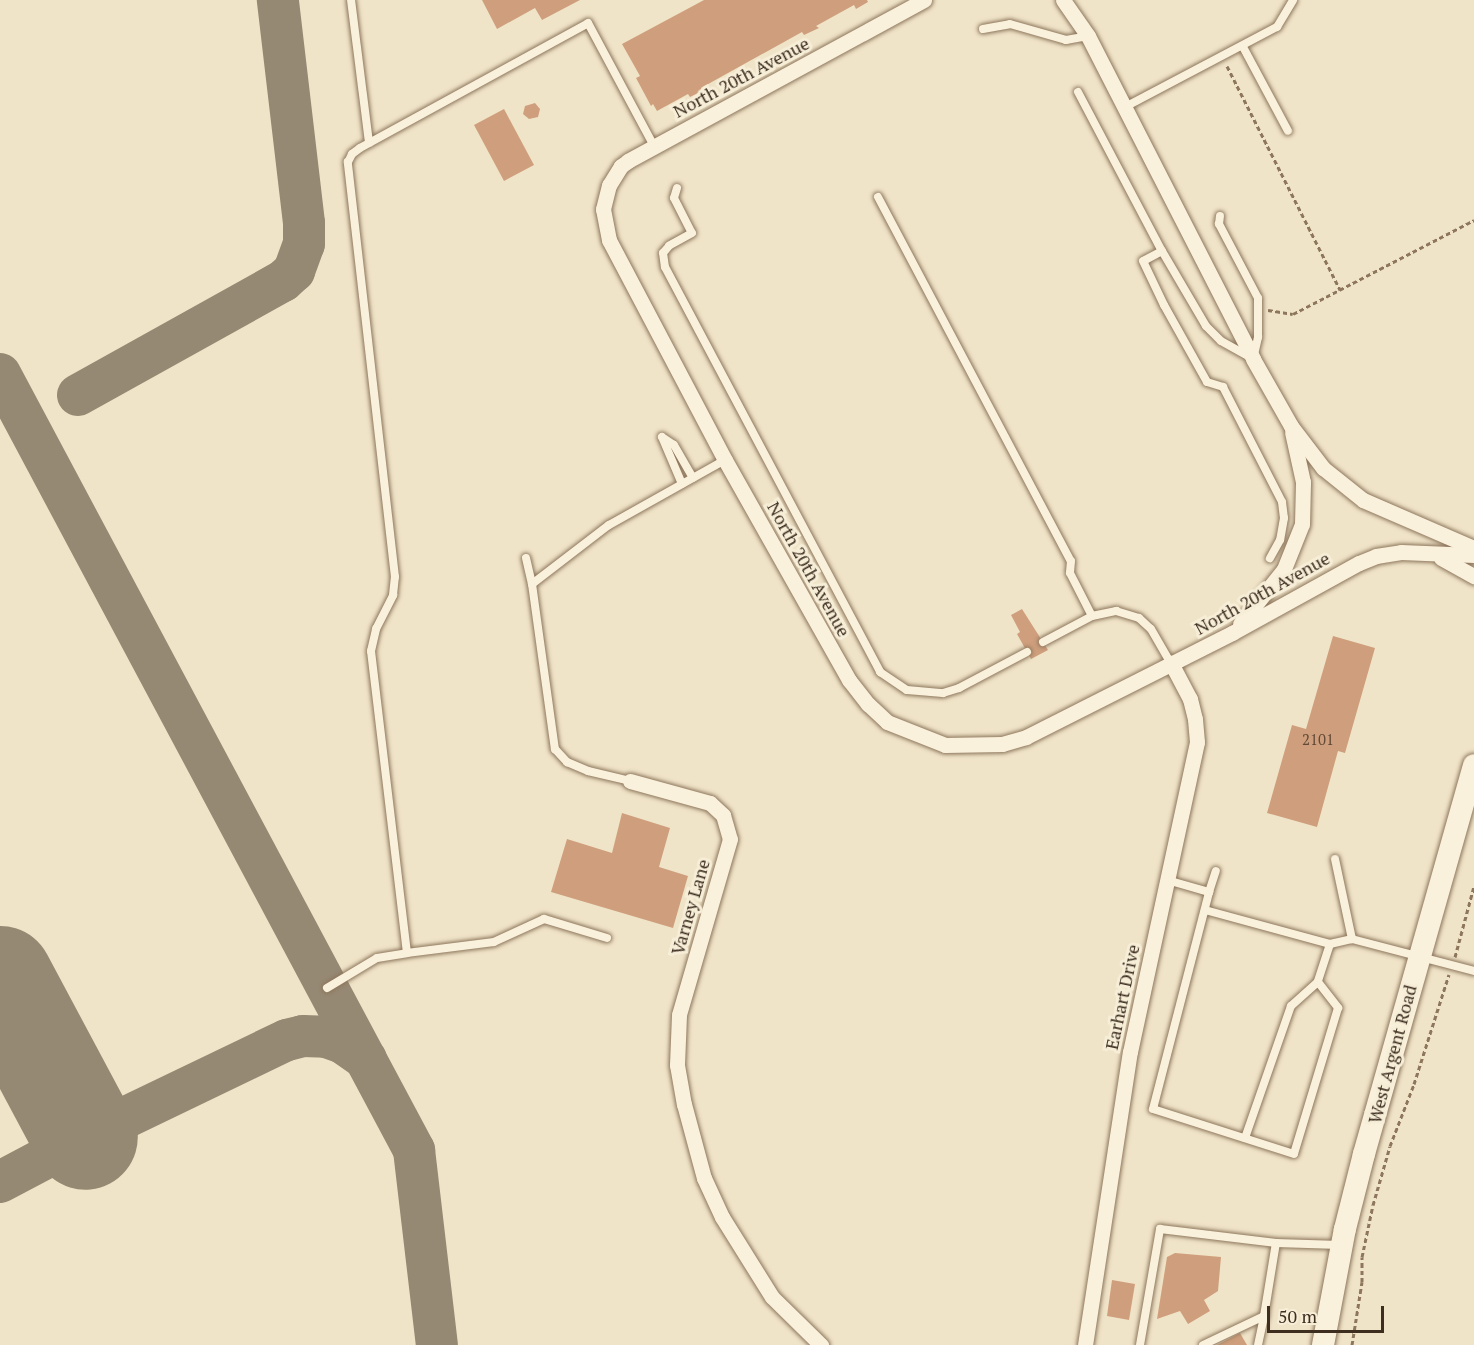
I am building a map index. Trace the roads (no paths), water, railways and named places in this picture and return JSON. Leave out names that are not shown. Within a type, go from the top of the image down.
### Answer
[{"type":"main road","name":"West Argent Road","points":[[1323,1345],[1341,1245],[1474,765]]},
{"type":"street","name":"North 20th Avenue","points":[[924,0],[621,166],[605,197],[605,225],[609,240],[725,460],[849,680],[887,722],[945,745],[1002,744],[1026,737],[1232,633],[1359,563],[1376,556],[1401,552],[1474,555]]},
{"type":"street","points":[[1063,0],[1088,36],[1253,359],[1291,426],[1323,468],[1363,500],[1474,548]]},
{"type":"street","points":[[1232,633],[1284,569],[1298,536],[1303,512],[1303,482],[1291,426]]},
{"type":"street","points":[[1433,555],[1474,576]]},
{"type":"street","name":"Earhart Drive","points":[[1085,1345],[1116,1128],[1197,742],[1190,699],[1171,663]]},
{"type":"street","name":"Varney Lane","points":[[630,781],[710,802],[723,815],[730,839],[679,1016],[677,1065],[684,1104],[704,1178],[722,1217],[772,1297],[821,1345]]},
{"type":"lane","points":[[351,0],[369,143]]},
{"type":"lane","points":[[1125,107],[1244,47],[1277,27],[1293,0]]},
{"type":"lane","points":[[407,953],[371,651],[376,629],[393,595],[395,577],[348,173],[352,154],[588,23],[654,146]]},
{"type":"lane","points":[[983,29],[1010,24],[1066,40],[1088,36]]},
{"type":"lane","points":[[1244,47],[1288,131]]},
{"type":"lane","points":[[1078,92],[1162,251],[1206,326],[1221,341],[1253,359],[1258,336],[1258,298],[1219,224],[1220,216]]},
{"type":"lane","points":[[677,189],[674,198],[692,233],[669,246],[662,261],[875,665],[895,684],[906,690],[943,693],[959,688],[1027,652]]},
{"type":"lane","points":[[878,197],[1071,561],[1070,573],[1092,616]]},
{"type":"lane","points":[[1162,251],[1143,261],[1185,345],[1208,382],[1223,387],[1282,502],[1284,518],[1280,540],[1270,558]]},
{"type":"lane","points":[[682,484],[662,437],[674,445],[693,478]]},
{"type":"lane","points":[[532,584],[609,525],[725,460]]},
{"type":"lane","name":"Varney Lane","points":[[526,558],[532,584],[555,749],[567,762],[588,771],[630,781]]},
{"type":"lane","points":[[1043,642],[1092,616],[1116,611],[1139,618],[1151,628],[1171,663]]},
{"type":"lane","points":[[1335,859],[1352,939]]},
{"type":"lane","points":[[1216,871],[1153,1109],[1294,1154],[1338,1008],[1318,982]]},
{"type":"lane","points":[[1167,880],[1209,892]]},
{"type":"lane","points":[[1205,910],[1330,944],[1352,939],[1474,971]]},
{"type":"lane","points":[[327,988],[377,958],[494,942],[544,919],[607,939]]},
{"type":"lane","points":[[1245,1138],[1291,1006],[1318,982],[1330,944]]},
{"type":"lane","points":[[1140,1345],[1160,1229],[1276,1243],[1341,1245]]},
{"type":"lane","points":[[1258,1345],[1276,1243]]},
{"type":"lane","points":[[1203,1345],[1264,1316]]}]
